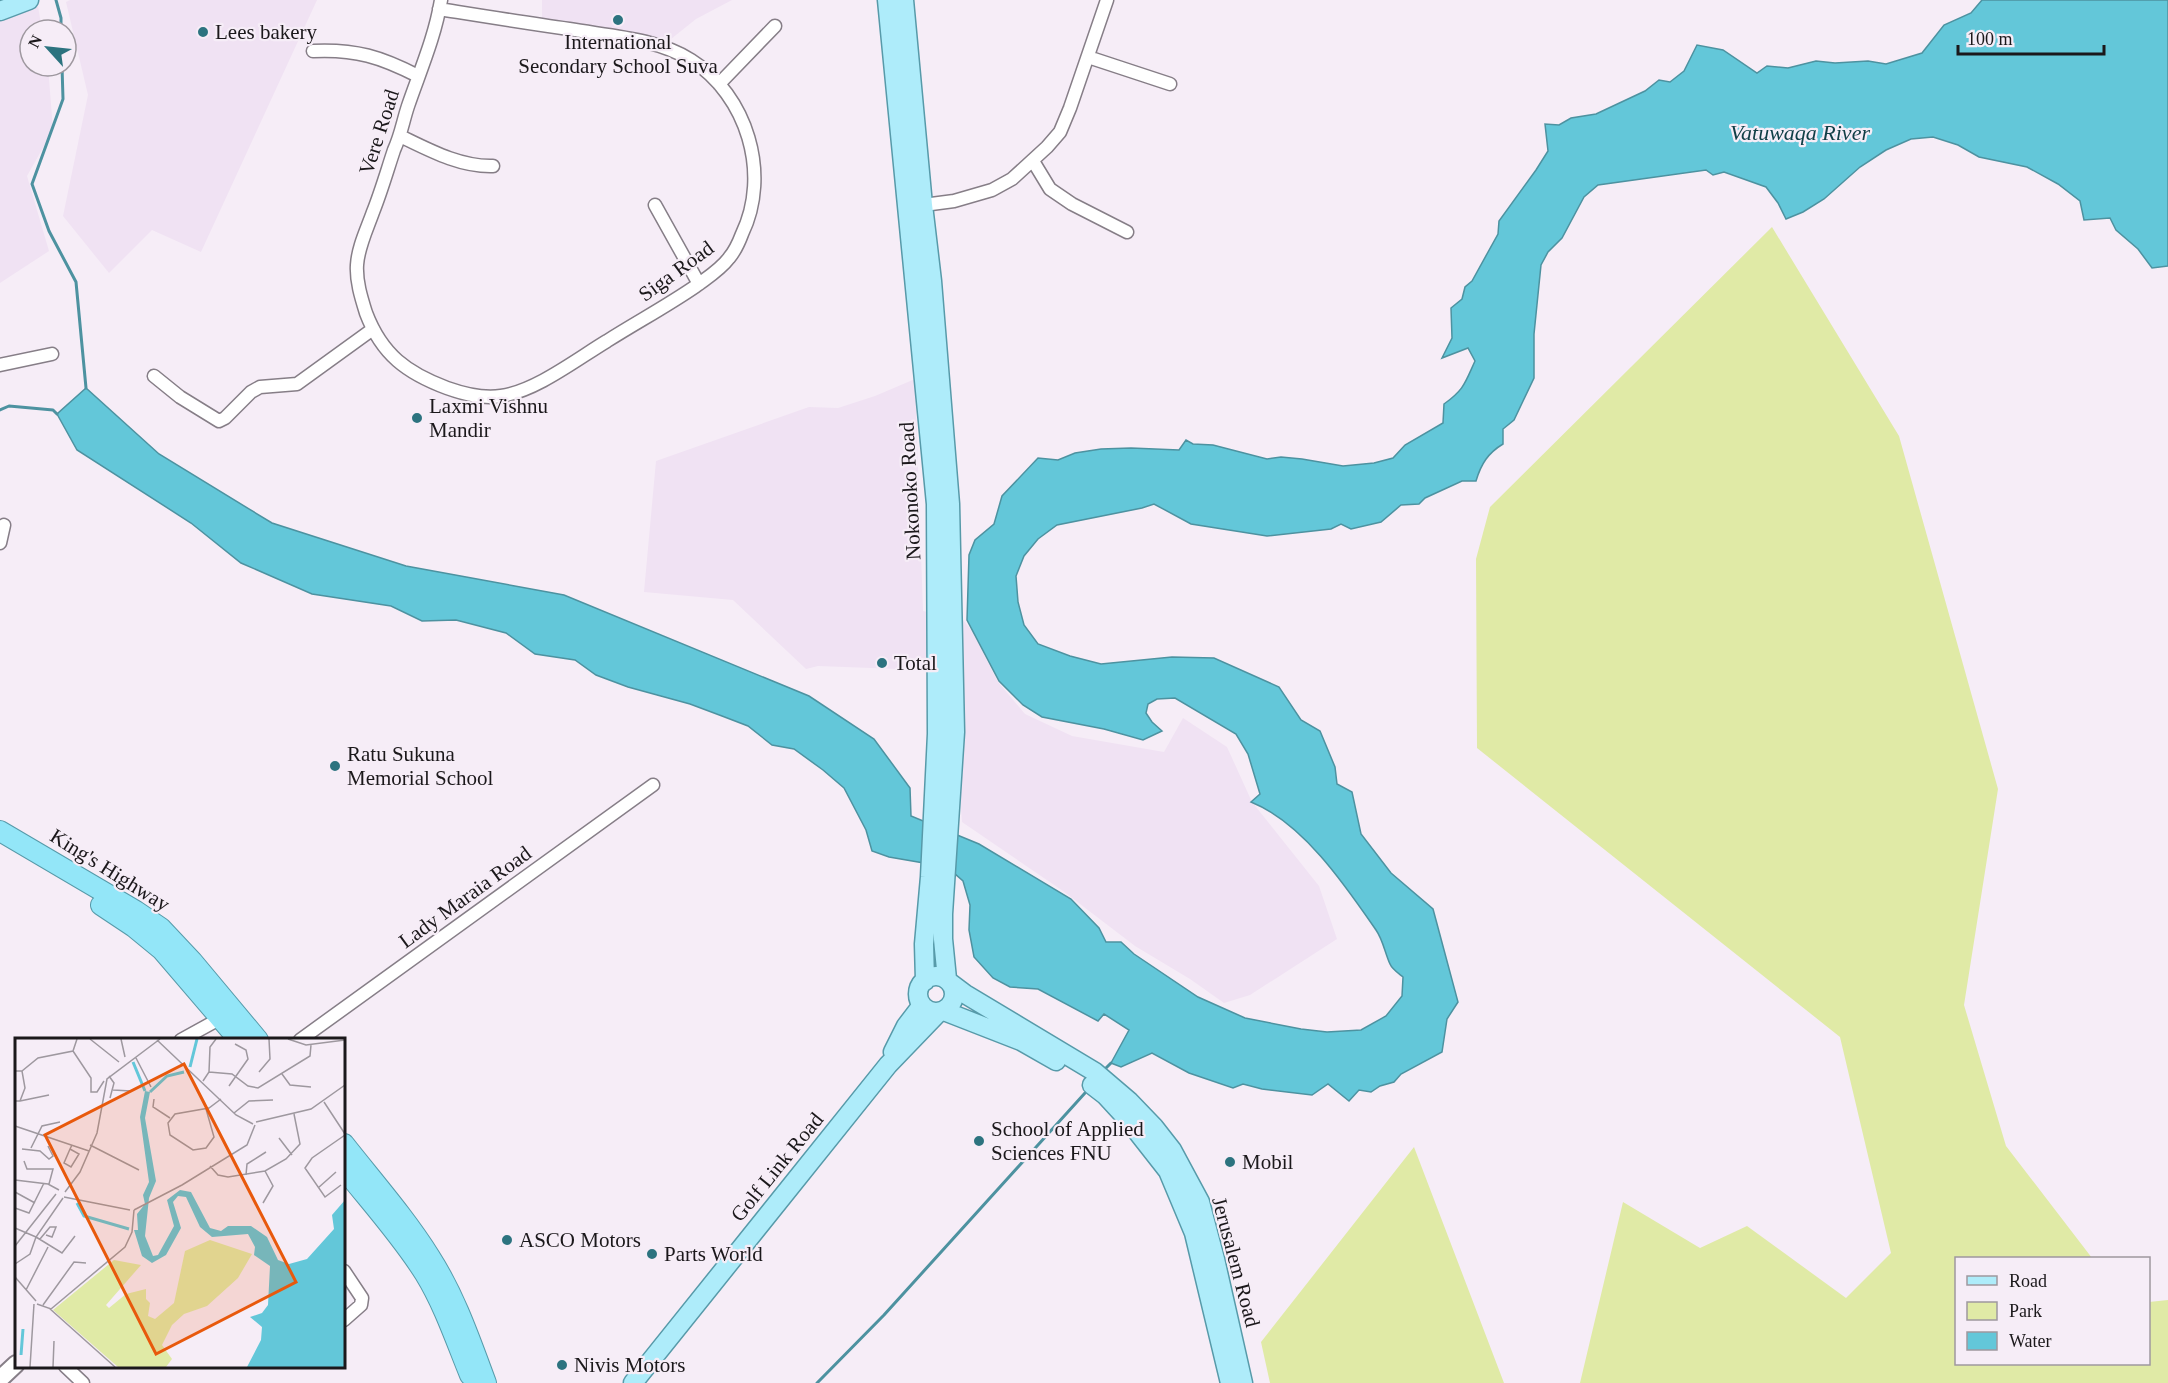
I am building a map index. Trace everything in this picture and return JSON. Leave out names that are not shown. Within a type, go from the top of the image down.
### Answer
[{"type":"highway","name":"King's Highway","points":[[0,831],[127,905],[161,928],[192,961],[256,1038]]},
{"type":"highway","name":"King's Highway","points":[[0,846],[103,906],[150,938],[236,1038]]},
{"type":"highway","points":[[345,1145],[400,1214],[430,1257],[461,1316],[486,1383]]},
{"type":"highway","points":[[345,1170],[392,1228],[425,1275],[444,1311],[474,1383]]},
{"type":"main road","points":[[0,11],[29,0]]},
{"type":"main road","name":"Nokonoko Road","points":[[887,0],[916,206]]},
{"type":"main road","name":"Nokonoko Road","points":[[904,0],[936,504],[944,553],[937,734],[941,826],[938,877],[948,981]]},
{"type":"main road","name":"Nokonoko Road","points":[[925,981],[924,944],[938,877]]},
{"type":"main road","points":[[935,976],[948,981],[954,992],[954,998],[949,1007],[941,1011],[929,1011],[922,1005],[918,994],[925,981],[935,976]]},
{"type":"main road","name":"Jerusalem Road","points":[[948,981],[971,998],[1095,1072],[1129,1101],[1172,1150],[1200,1202],[1243,1383]]},
{"type":"main road","name":"Golf Link Road","points":[[888,1065],[906,1026],[922,1005]]},
{"type":"main road","name":"Jerusalem Road","points":[[941,1011],[1021,1041],[1078,1074],[1105,1095],[1152,1149],[1168,1171],[1194,1233],[1230,1383]]},
{"type":"main road","name":"Golf Link Road","points":[[633,1383],[888,1065],[941,1011]]},
{"type":"main road","points":[[0,1379],[15,1365]]},
{"type":"street","points":[[916,206],[954,201],[992,190],[1012,179],[1033,161],[1060,132],[1107,0]]},
{"type":"street","name":"Vere Road","points":[[357,277],[359,251],[400,136],[429,47],[440,4]]},
{"type":"street","name":"Siga Road","points":[[357,277],[361,298],[373,329],[390,354],[405,368],[424,379],[468,395],[499,397],[534,384],[666,307],[714,274],[730,257],[747,224],[756,183],[750,142],[736,109],[719,84],[692,60],[665,48],[614,36],[440,4]]},
{"type":"street","points":[[719,84],[775,26]]},
{"type":"street","points":[[313,51],[360,52],[418,76]]},
{"type":"street","points":[[1088,57],[1170,84]]},
{"type":"street","points":[[400,136],[460,161],[493,166]]},
{"type":"street","points":[[1033,161],[1050,189],[1072,204],[1127,232]]},
{"type":"street","points":[[655,205],[699,284]]},
{"type":"street","points":[[154,376],[180,397],[219,421],[225,418],[251,392],[260,387],[297,384],[373,329]]},
{"type":"street","points":[[0,365],[52,354]]},
{"type":"street","points":[[0,543],[4,525]]},
{"type":"street","name":"Lady Maraia Road","points":[[303,1038],[653,785]]},
{"type":"street","points":[[185,1038],[221,1018]]},
{"type":"street","points":[[345,1272],[362,1298],[361,1305],[345,1319]]},
{"type":"street","points":[[67,1368],[83,1383]]},
{"type":"shaded area","points":[[0,0],[37,0],[40,18],[18,18],[18,78],[49,78],[53,130],[27,176],[49,251],[0,283]]},
{"type":"shaded area","points":[[70,0],[317,0],[201,252],[152,230],[109,273],[63,216],[88,95],[78,53],[78,18],[70,18],[66,2]]},
{"type":"shaded area","name":"International Secondary School Suva","points":[[542,0],[732,0],[696,19],[666,43],[542,22]]},
{"type":"shaded area","points":[[915,379],[923,611],[963,620],[973,632],[998,682],[1025,714],[1072,736],[1164,752],[1183,718],[1227,747],[1252,802],[1319,886],[1337,939],[1250,995],[1224,1003],[1190,979],[1135,946],[1063,891],[962,822],[951,671],[818,666],[806,669],[733,600],[644,592],[656,461],[809,407],[838,408],[875,396]]},
{"type":"green space","points":[[1772,227],[1899,436],[1998,789],[1964,1005],[2006,1146],[2091,1257],[1955,1257],[1955,1365],[2150,1365],[2150,1302],[2168,1300],[2168,1383],[1580,1383],[1623,1202],[1700,1248],[1747,1226],[1846,1298],[1891,1253],[1840,1037],[1477,748],[1476,559],[1490,507]]},
{"type":"green space","points":[[1414,1147],[1504,1383],[1270,1383],[1261,1342]]},
{"type":"water","name":"Vatuwaqa River","points":[[1982,0],[2168,0],[2168,266],[2152,268],[2138,249],[2116,230],[2110,218],[2084,220],[2080,201],[2058,184],[2027,167],[1979,157],[1958,145],[1933,137],[1911,139],[1886,150],[1860,167],[1824,199],[1786,219],[1766,187],[1724,172],[1713,175],[1706,170],[1598,185],[1584,197],[1562,238],[1548,252],[1541,265],[1534,334],[1534,378],[1514,420],[1503,429],[1503,444],[1486,460],[1476,481],[1462,481],[1425,498],[1419,504],[1401,505],[1381,522],[1351,529],[1341,524],[1331,529],[1267,536],[1191,524],[1154,504],[1057,525],[1038,539],[1024,556],[1016,576],[1018,602],[1024,625],[1038,644],[1101,664],[1172,657],[1214,658],[1279,687],[1301,720],[1320,731],[1335,767],[1337,784],[1352,792],[1361,834],[1391,873],[1433,909],[1458,1002],[1447,1019],[1442,1052],[1401,1074],[1394,1082],[1380,1086],[1371,1092],[1359,1090],[1349,1101],[1328,1084],[1312,1095],[1262,1089],[1243,1084],[1233,1088],[1189,1073],[1152,1053],[1121,1067],[1111,1063],[1129,1030],[1104,1014],[1098,1021],[1038,989],[1010,987],[993,978],[974,957],[969,930],[970,905],[963,881],[947,867],[889,857],[872,851],[866,830],[844,788],[794,749],[772,745],[748,726],[690,704],[628,687],[596,675],[575,660],[535,654],[506,633],[456,620],[422,621],[391,606],[312,594],[241,563],[191,523],[77,450],[57,414],[86,388],[159,454],[272,523],[406,566],[564,595],[809,696],[874,739],[910,788],[911,816],[979,844],[1071,899],[1099,928],[1106,942],[1121,942],[1134,954],[1198,997],[1245,1018],[1327,1032],[1361,1030],[1386,1016],[1402,996],[1403,977],[1391,966],[1376,930],[1337,875],[1288,825],[1251,802],[1260,794],[1248,754],[1236,734],[1175,698],[1157,699],[1148,704],[1146,713],[1162,731],[1143,740],[1104,729],[1042,717],[1023,705],[999,681],[967,620],[969,555],[975,540],[994,524],[1002,496],[1038,458],[1058,460],[1075,453],[1101,449],[1179,450],[1186,440],[1193,444],[1213,445],[1267,459],[1281,457],[1343,466],[1374,463],[1393,458],[1405,445],[1443,423],[1444,404],[1460,390],[1469,375],[1475,361],[1468,348],[1442,358],[1452,338],[1451,308],[1462,299],[1465,287],[1472,281],[1498,234],[1499,221],[1548,151],[1545,124],[1559,125],[1571,118],[1596,114],[1645,91],[1659,80],[1670,82],[1684,71],[1697,45],[1723,50],[1757,73],[1767,66],[1788,68],[1816,61],[1835,63],[1868,61],[1886,64],[1922,53],[1944,25],[1971,13]]},
{"type":"waterway","points":[[56,0],[61,18]]},
{"type":"waterway","points":[[62,78],[63,99],[32,184],[49,231],[76,282],[86,388]]},
{"type":"waterway","points":[[0,410],[9,406],[53,410],[57,414]]},
{"type":"waterway","points":[[1106,1068],[1111,1063]]},
{"type":"waterway","points":[[817,1383],[884,1315],[1085,1093]]},
{"type":"place","name":"International Secondary School Suva","points":[[618,20]]},
{"type":"place","name":"Lees bakery","points":[[203,32]]},
{"type":"place","name":"Laxmi Vishnu Mandir","points":[[417,418]]},
{"type":"place","name":"Total","points":[[882,663]]},
{"type":"place","name":"Ratu Sukuna Memorial School","points":[[335,766]]},
{"type":"place","name":"School of Applied Sciences FNU","points":[[979,1141]]},
{"type":"place","name":"Mobil","points":[[1230,1162]]},
{"type":"place","name":"ASCO Motors","points":[[507,1240]]},
{"type":"place","name":"Parts World","points":[[652,1254]]},
{"type":"place","name":"Nivis Motors","points":[[562,1365]]}]
